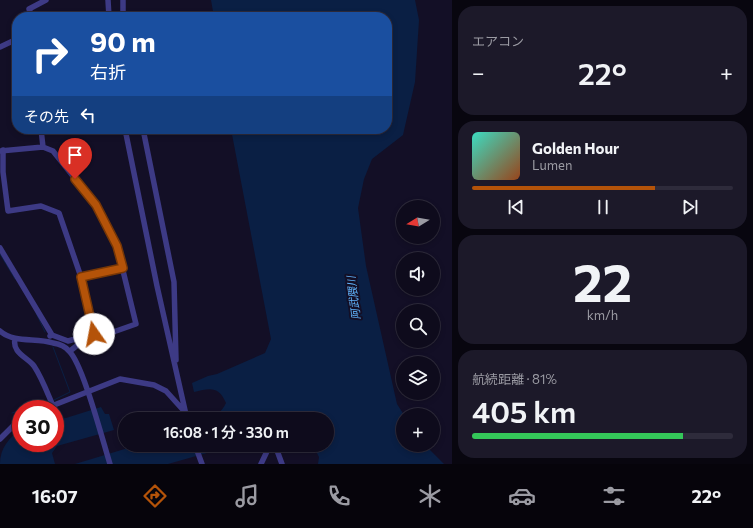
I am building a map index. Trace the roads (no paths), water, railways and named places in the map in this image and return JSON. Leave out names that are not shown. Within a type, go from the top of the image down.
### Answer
[{"type":"street","points":[[30,12],[28,9],[46,0]]},
{"type":"street","points":[[108,0],[109,12]]},
{"type":"street","points":[[123,0],[123,12]]},
{"type":"street","points":[[0,48],[12,42]]},
{"type":"street","points":[[42,134],[43,147]]},
{"type":"street","points":[[126,134],[177,377],[186,412]]},
{"type":"street","points":[[144,134],[174,282],[177,377]]},
{"type":"street","points":[[0,248],[52,335],[68,341],[94,334],[81,277],[59,213],[41,206],[8,210],[2,151],[43,147],[53,151],[96,205],[117,246],[136,324],[79,344],[70,351]]},
{"type":"street","points":[[81,277],[123,268]]},
{"type":"street","points":[[0,331],[15,339],[47,341],[62,345],[70,351],[79,367],[110,464]]},
{"type":"street","points":[[47,341],[47,338],[52,335]]},
{"type":"street","points":[[15,339],[14,344],[16,350],[33,365],[50,400]]},
{"type":"street","points":[[64,401],[120,379],[139,381],[154,385],[166,391],[184,412]]},
{"type":"street","points":[[0,439],[12,427]]},
{"type":"street","points":[[197,452],[202,464]]},
{"type":"street","points":[[261,464],[267,452]]},
{"type":"street","points":[[278,452],[282,464]]},
{"type":"water","name":"阿武隈川","points":[[211,0],[415,0],[419,20],[415,82],[403,135],[372,159],[364,179],[358,208],[366,266],[396,400],[400,408],[396,408],[396,452],[432,452],[444,464],[318,464],[319,457],[316,452],[334,452],[334,412],[219,412],[226,403],[217,391],[209,389],[194,392],[192,383],[265,353],[271,339],[232,134],[392,134],[392,12],[213,12]]},
{"type":"water","points":[[101,407],[105,414],[109,414],[114,430],[64,444],[64,418]]},
{"type":"water","points":[[12,437],[12,452],[53,452],[55,464],[0,464],[3,448]]},
{"type":"water","points":[[118,451],[210,452],[168,464],[75,464]]},
{"type":"waterway","points":[[0,254],[15,279]]},
{"type":"waterway","points":[[36,313],[45,332]]},
{"type":"waterway","points":[[53,347],[70,392],[54,400]]}]
